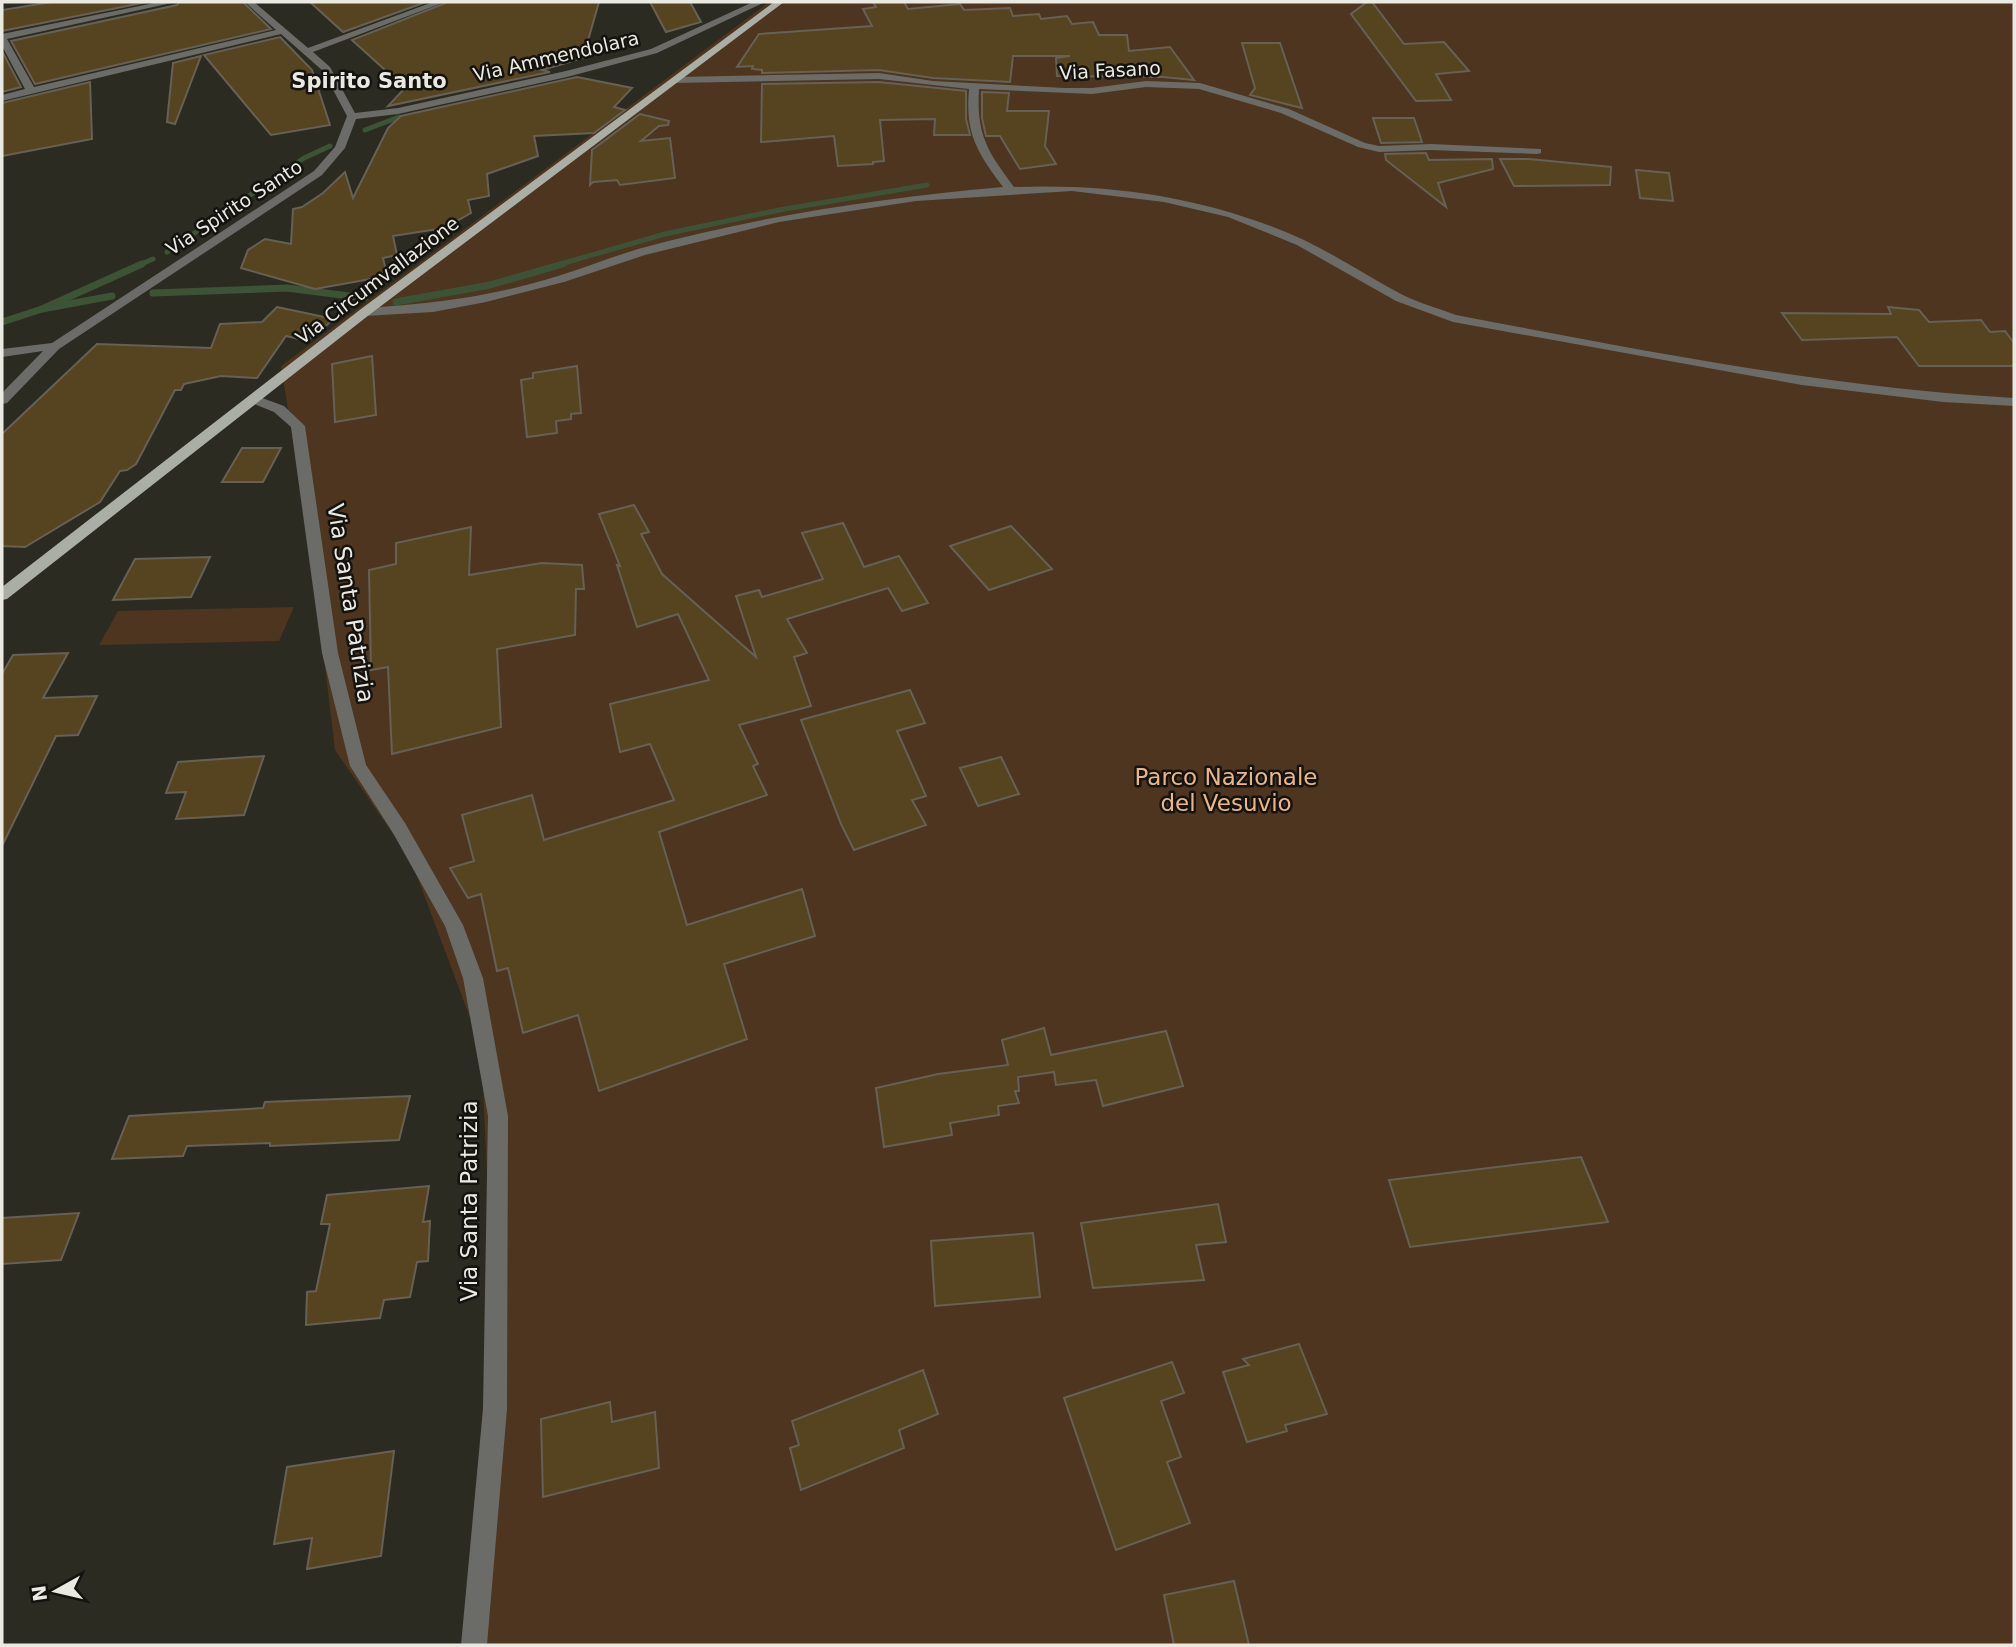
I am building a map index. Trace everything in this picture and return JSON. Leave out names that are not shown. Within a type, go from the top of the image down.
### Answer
[{"type":"main road","name":"Via Circumvallazione","points":[[2,595],[365,312],[779,2]]},
{"type":"street","points":[[31,91],[2,38],[171,2]]},
{"type":"street","points":[[249,2],[327,69],[352,116]]},
{"type":"street","points":[[307,51],[441,2]]},
{"type":"street","name":"Via Ammendolara","points":[[352,116],[398,111],[567,74],[654,51],[760,2]]},
{"type":"street","points":[[2,98],[283,31]]},
{"type":"street","name":"Via Fasano","points":[[675,80],[879,76],[974,87],[1091,91],[1146,84],[1200,86],[1285,111],[1362,145],[1379,149],[1432,147],[1537,151]]},
{"type":"street","points":[[974,87],[971,120],[974,135],[979,148],[1011,190]]},
{"type":"street","name":"Via Spirito Santo","points":[[55,346],[318,173],[340,148],[352,116]]},
{"type":"street","points":[[365,312],[433,307],[486,298],[560,279],[640,253],[779,219],[916,198],[1011,190],[1109,191],[1164,199],[1231,214],[1301,243],[1400,298],[1453,317],[1830,387],[1931,398],[2014,402]]},
{"type":"street","points":[[2,353],[55,346]]},
{"type":"street","points":[[2,400],[55,346]]},
{"type":"street","name":"Via Santa Patrizia","points":[[254,399],[279,409],[298,426],[330,653],[358,766],[399,828],[454,925],[474,978],[498,1116],[495,1409],[474,1645]]},
{"type":"green space","name":"Parco Nazionale del Vesuvio","points":[[769,2],[2014,2],[2014,1645],[466,1645],[492,1278],[481,1047],[411,860],[335,750],[312,558],[281,366]]},
{"type":"green space","points":[[294,607],[279,641],[99,645],[118,611]]},
{"type":"building","points":[[52,2],[147,2],[2,31],[2,10]]},
{"type":"building","points":[[179,2],[243,2],[271,29],[35,84],[11,41],[177,5]]},
{"type":"building","points":[[310,2],[426,2],[343,32]]},
{"type":"building","points":[[448,2],[599,2],[583,58],[542,70],[550,72],[388,106],[405,88],[352,40]]},
{"type":"building","points":[[650,2],[690,2],[701,22],[666,32]]},
{"type":"building","points":[[873,2],[904,2],[908,9],[960,4],[964,10],[1010,8],[1013,16],[1039,14],[1041,19],[1067,16],[1072,24],[1093,22],[1099,35],[1127,35],[1129,51],[1170,47],[1194,80],[1057,76],[1056,58],[1070,56],[1013,56],[1010,82],[933,78],[879,70],[762,73],[762,70],[752,69],[753,66],[737,67],[759,34],[872,26],[863,9],[876,7]]},
{"type":"building","points":[[1367,2],[1372,2],[1404,44],[1444,42],[1469,71],[1436,74],[1451,100],[1416,101],[1351,14]]},
{"type":"building","points":[[280,37],[312,70],[330,125],[271,135],[204,55]]},
{"type":"building","points":[[1242,43],[1280,43],[1302,108],[1250,95],[1255,88]]},
{"type":"building","points":[[2,51],[21,87],[2,92]]},
{"type":"building","points":[[201,56],[175,124],[167,122],[173,63]]},
{"type":"building","points":[[577,77],[632,88],[614,107],[625,110],[594,133],[534,136],[538,156],[487,174],[489,196],[468,200],[471,213],[444,228],[393,236],[397,255],[383,258],[386,271],[376,278],[315,289],[241,268],[248,250],[265,239],[291,244],[293,209],[302,207],[323,193],[345,172],[353,198],[388,128],[401,116]]},
{"type":"building","points":[[90,82],[92,139],[2,156],[2,103]]},
{"type":"building","points":[[879,82],[966,91],[966,119],[970,135],[934,135],[935,119],[880,120],[884,161],[838,166],[834,136],[761,142],[762,84]]},
{"type":"building","points":[[982,92],[1009,93],[1007,111],[1049,111],[1045,146],[1056,164],[1020,169],[1000,136],[986,136],[982,118]]},
{"type":"building","points":[[640,114],[669,121],[668,125],[659,126],[641,141],[670,138],[675,178],[620,185],[617,180],[593,182],[590,185],[592,150]]},
{"type":"building","points":[[1373,118],[1414,118],[1422,142],[1381,143]]},
{"type":"building","points":[[1426,153],[1429,160],[1492,159],[1493,169],[1438,183],[1446,207],[1386,160],[1385,154]]},
{"type":"building","points":[[1500,159],[1611,167],[1610,185],[1514,186]]},
{"type":"building","points":[[1636,170],[1669,173],[1673,201],[1640,198]]},
{"type":"building","points":[[277,307],[334,319],[307,341],[286,336],[257,378],[221,376],[184,384],[181,390],[175,390],[136,464],[120,471],[100,502],[25,547],[2,546],[2,434],[97,344],[211,348],[220,324],[262,322]]},
{"type":"building","points":[[1888,307],[1919,310],[1929,322],[1981,320],[1990,332],[2005,331],[2014,343],[2014,366],[1919,366],[1897,337],[1802,340],[1782,313],[1891,314]]},
{"type":"building","points":[[372,356],[376,415],[335,422],[332,364]]},
{"type":"building","points":[[577,366],[581,413],[571,414],[571,419],[556,421],[557,433],[527,437],[521,380],[533,378],[533,373]]},
{"type":"building","points":[[242,448],[281,448],[263,482],[222,482]]},
{"type":"building","points":[[634,505],[649,532],[641,534],[662,574],[756,657],[736,596],[759,590],[762,597],[823,579],[802,533],[843,523],[864,567],[899,556],[928,603],[902,611],[888,588],[787,619],[807,653],[794,657],[811,706],[739,725],[758,764],[753,766],[767,795],[659,832],[687,925],[802,889],[815,936],[724,964],[747,1039],[599,1091],[578,1015],[523,1033],[508,968],[497,971],[481,894],[468,898],[450,868],[474,861],[462,815],[532,795],[544,840],[674,800],[650,744],[620,752],[610,704],[709,680],[678,614],[637,627],[617,565],[620,566],[599,514]]},
{"type":"building","points":[[1011,526],[1052,569],[989,590],[950,546]]},
{"type":"building","points":[[471,527],[469,575],[542,563],[582,565],[584,589],[576,589],[575,635],[497,649],[501,727],[392,754],[388,667],[371,670],[369,570],[396,564],[396,543]]},
{"type":"building","points":[[210,557],[191,597],[113,600],[135,559]]},
{"type":"building","points":[[68,653],[43,698],[97,696],[78,735],[56,736],[2,846],[2,674],[13,655]]},
{"type":"building","points":[[910,690],[925,723],[897,731],[926,796],[912,800],[926,825],[854,850],[841,824],[801,720]]},
{"type":"building","points":[[264,756],[244,815],[176,819],[186,792],[166,793],[178,762]]},
{"type":"building","points":[[1001,757],[1019,794],[978,806],[960,768]]},
{"type":"building","points":[[1044,1028],[1051,1055],[1166,1031],[1183,1086],[1103,1106],[1096,1080],[1056,1085],[1054,1072],[1018,1077],[1019,1091],[1015,1091],[1019,1103],[998,1106],[999,1115],[950,1123],[952,1135],[884,1147],[876,1088],[938,1074],[1008,1065],[1002,1040]]},
{"type":"building","points":[[410,1096],[399,1140],[270,1146],[270,1143],[187,1146],[183,1156],[112,1159],[129,1116],[263,1108],[265,1102]]},
{"type":"building","points":[[1581,1157],[1608,1222],[1410,1247],[1389,1180]]},
{"type":"building","points":[[429,1186],[423,1222],[430,1221],[428,1261],[417,1262],[410,1297],[384,1300],[380,1318],[306,1325],[307,1292],[316,1291],[330,1224],[321,1224],[327,1195]]},
{"type":"building","points":[[1218,1204],[1226,1242],[1196,1245],[1204,1280],[1093,1288],[1081,1223]]},
{"type":"building","points":[[79,1213],[61,1260],[2,1264],[2,1218]]},
{"type":"building","points":[[1033,1233],[1040,1297],[935,1306],[931,1241]]},
{"type":"building","points":[[1299,1344],[1327,1414],[1285,1425],[1287,1431],[1247,1442],[1223,1372],[1249,1365],[1243,1359]]},
{"type":"building","points":[[1172,1362],[1184,1393],[1161,1401],[1181,1457],[1167,1462],[1190,1523],[1116,1550],[1064,1398]]},
{"type":"building","points":[[923,1370],[938,1414],[899,1430],[904,1448],[801,1490],[790,1448],[799,1445],[792,1421]]},
{"type":"building","points":[[610,1402],[612,1422],[655,1412],[659,1468],[543,1497],[541,1419]]},
{"type":"building","points":[[394,1451],[381,1556],[307,1569],[312,1538],[274,1544],[287,1467]]},
{"type":"building","points":[[1234,1581],[1249,1645],[1174,1645],[1164,1595]]},
{"type":"waterway","points":[[365,130],[399,117]]},
{"type":"waterway","points":[[167,252],[304,158],[330,146]]},
{"type":"waterway","points":[[557,265],[665,234],[779,210],[927,185]]},
{"type":"waterway","points":[[139,265],[153,259]]},
{"type":"waterway","points":[[42,309],[142,264]]},
{"type":"waterway","points":[[396,302],[490,285],[563,264]]},
{"type":"waterway","points":[[153,293],[287,288],[365,298]]},
{"type":"waterway","points":[[42,309],[112,296]]},
{"type":"waterway","points":[[2,322],[42,309]]},
{"type":"district","name":"Spirito Santo","points":[[369,81]]}]
